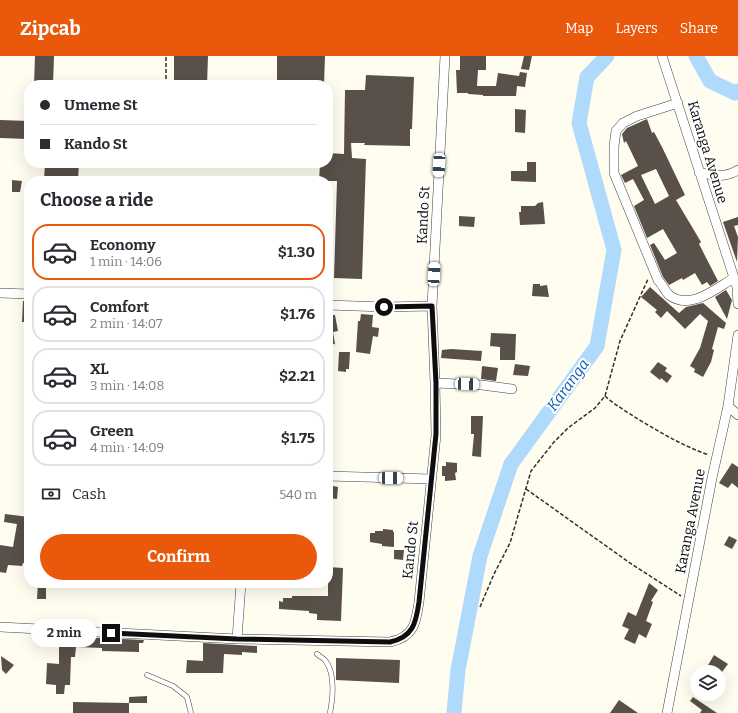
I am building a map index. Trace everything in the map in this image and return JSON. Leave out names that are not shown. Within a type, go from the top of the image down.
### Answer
[{"type":"street","name":"Kando St","points":[[0,627],[237,639],[390,642],[402,640],[410,631],[416,622],[436,434],[436,383],[432,306],[445,56]]},
{"type":"street","name":"Karanga Avenue","points":[[662,56],[737,289],[738,304]]},
{"type":"street","points":[[678,103],[637,116],[623,123],[616,131],[614,146],[614,173],[658,280],[668,294],[683,301],[696,300],[737,289]]},
{"type":"street","points":[[700,172],[714,177],[731,174],[738,170]]},
{"type":"street","points":[[0,293],[24,294]]},
{"type":"street","points":[[333,305],[384,307],[432,306]]},
{"type":"street","name":"Karanga Avenue","points":[[667,713],[716,458],[728,406],[738,335]]},
{"type":"street","points":[[436,383],[482,385],[512,389]]},
{"type":"street","points":[[728,406],[738,415]]},
{"type":"street","points":[[333,476],[431,479]]},
{"type":"street","points":[[237,639],[241,588]]},
{"type":"lane","points":[[317,654],[325,660],[331,674],[332,696],[330,713]]},
{"type":"lane","points":[[147,675],[173,686],[187,697],[191,713]]},
{"type":"path","points":[[166,56],[166,80]]},
{"type":"path","points":[[480,607],[494,574],[510,543],[531,471],[554,442],[568,428],[595,408],[605,396],[620,341],[653,268]]},
{"type":"path","points":[[605,396],[632,415],[690,449],[716,458]]},
{"type":"path","points":[[526,488],[630,563],[689,602]]},
{"type":"building","points":[[35,56],[54,56],[53,80],[34,80]]},
{"type":"building","points":[[174,56],[208,56],[207,80],[174,80]]},
{"type":"building","points":[[277,56],[325,56],[324,80],[277,80]]},
{"type":"building","points":[[460,56],[486,56],[486,70],[478,70],[477,86],[496,86],[498,73],[519,76],[520,72],[527,73],[525,87],[517,86],[516,96],[483,96],[468,93],[457,93],[456,70],[460,70]]},
{"type":"building","points":[[524,56],[532,56],[529,70],[521,69]]},
{"type":"building","points":[[366,75],[414,77],[410,146],[364,145],[365,143],[351,143],[352,158],[366,159],[362,279],[334,278],[337,181],[333,181],[333,176],[319,176],[320,168],[333,168],[333,153],[344,154],[345,90],[365,90]]},
{"type":"building","points":[[515,109],[526,110],[525,133],[515,132]]},
{"type":"building","points":[[647,119],[652,133],[654,132],[662,147],[685,195],[676,200],[701,242],[699,244],[718,281],[710,286],[707,282],[702,285],[695,273],[683,280],[682,278],[669,285],[663,277],[650,245],[654,243],[665,260],[677,253],[663,229],[647,238],[634,206],[644,200],[633,179],[625,183],[621,175],[638,166],[626,141],[624,143],[622,134],[627,128]],"holes":[[[656,169],[669,196],[655,204],[641,175]]]},
{"type":"building","points":[[0,120],[24,121],[24,139],[0,138]]},
{"type":"building","points":[[527,162],[536,162],[536,182],[511,181],[511,171],[527,171]]},
{"type":"building","points":[[45,168],[79,168],[78,176],[44,176]]},
{"type":"building","points":[[12,180],[22,181],[20,192],[12,192]]},
{"type":"building","points":[[543,202],[545,224],[520,225],[519,212],[521,212],[521,206],[535,206],[538,203]]},
{"type":"building","points":[[459,216],[475,217],[474,227],[459,226]]},
{"type":"building","points":[[738,217],[738,225],[734,226],[738,237],[737,262],[723,222]]},
{"type":"building","points":[[533,284],[540,284],[540,286],[547,285],[549,297],[532,296]]},
{"type":"building","points":[[650,287],[679,313],[686,307],[703,303],[726,323],[724,329],[718,327],[712,349],[714,350],[711,362],[703,377],[694,372],[695,369],[690,366],[700,348],[708,321],[700,314],[685,329],[667,311],[661,318],[655,312],[657,310],[641,297]]},
{"type":"building","points":[[726,290],[732,300],[727,319],[715,297]]},
{"type":"building","points":[[23,301],[24,301],[24,322],[22,322]]},
{"type":"building","points":[[361,314],[373,315],[372,327],[379,328],[378,337],[373,336],[370,354],[356,352],[358,321],[360,321]]},
{"type":"building","points":[[333,315],[335,315],[338,331],[333,332]]},
{"type":"building","points":[[333,332],[335,344],[333,344]]},
{"type":"building","points":[[491,333],[516,334],[515,360],[500,360],[500,347],[490,346]]},
{"type":"building","points":[[451,349],[482,351],[481,361],[441,358],[442,350]]},
{"type":"building","points":[[339,352],[350,352],[349,369],[346,369],[346,372],[338,371]]},
{"type":"building","points":[[658,362],[667,368],[665,371],[672,376],[667,383],[661,378],[660,380],[650,372]]},
{"type":"building","points":[[515,364],[530,366],[528,376],[513,375]]},
{"type":"building","points":[[482,366],[498,368],[496,381],[481,379]]},
{"type":"building","points":[[471,416],[483,416],[481,457],[472,456],[474,434],[471,434]]},
{"type":"building","points":[[446,462],[457,463],[457,472],[455,473],[456,480],[445,481],[445,476],[442,476],[442,466],[446,466]]},
{"type":"building","points":[[732,463],[738,467],[738,488],[732,483],[728,488],[719,483]]},
{"type":"building","points":[[333,486],[338,487],[337,499],[333,499]]},
{"type":"building","points":[[5,514],[24,516],[24,563],[22,566],[8,565],[6,573],[0,572],[0,545],[13,547],[17,524],[4,522]]},
{"type":"building","points":[[383,529],[393,530],[394,547],[382,546],[382,544],[370,542],[370,533],[375,533],[375,531],[383,531]]},
{"type":"building","points":[[729,536],[737,540],[732,549],[724,545]]},
{"type":"building","points":[[394,550],[404,550],[403,560],[394,559]]},
{"type":"building","points":[[333,567],[343,568],[341,621],[317,620],[317,614],[309,613],[309,611],[279,609],[279,601],[283,602],[283,598],[292,598],[292,596],[328,596],[328,588],[333,588]]},
{"type":"building","points":[[649,583],[658,590],[651,601],[653,602],[646,621],[652,624],[646,638],[639,634],[635,644],[624,639],[629,629],[622,626],[628,612],[636,616]]},
{"type":"building","points":[[38,588],[46,588],[46,599],[37,599]]},
{"type":"building","points":[[59,636],[144,640],[143,643],[139,643],[139,652],[102,651],[102,648],[76,647],[75,657],[71,657],[70,685],[65,685],[64,694],[56,694],[56,685],[46,684],[47,663],[59,664]]},
{"type":"building","points":[[203,643],[257,646],[257,653],[242,652],[242,655],[224,654],[223,673],[186,673],[187,660],[203,661]]},
{"type":"building","points":[[714,655],[728,664],[726,667],[726,665],[708,665]]},
{"type":"building","points":[[1,656],[14,665],[6,674],[2,670]]},
{"type":"building","points":[[336,658],[400,660],[399,683],[336,680]]},
{"type":"building","points":[[147,696],[147,703],[129,703],[129,697]]},
{"type":"building","points":[[619,700],[638,713],[610,713]]},
{"type":"building","points":[[690,701],[699,701],[717,713],[700,713],[702,710]]},
{"type":"building","points":[[73,702],[129,703],[129,713],[73,713]]},
{"type":"waterway","name":"Karanga","points":[[454,713],[458,670],[480,556],[511,464],[597,346],[614,250],[579,123],[587,77],[607,56]]},
{"type":"waterway","name":"Karanga","points":[[696,56],[710,81],[735,93],[738,91]]},
{"type":"route","points":[[111,633],[237,639],[390,642],[402,640],[410,631],[416,622],[419,602],[436,434],[436,383],[432,306],[384,307]]}]
